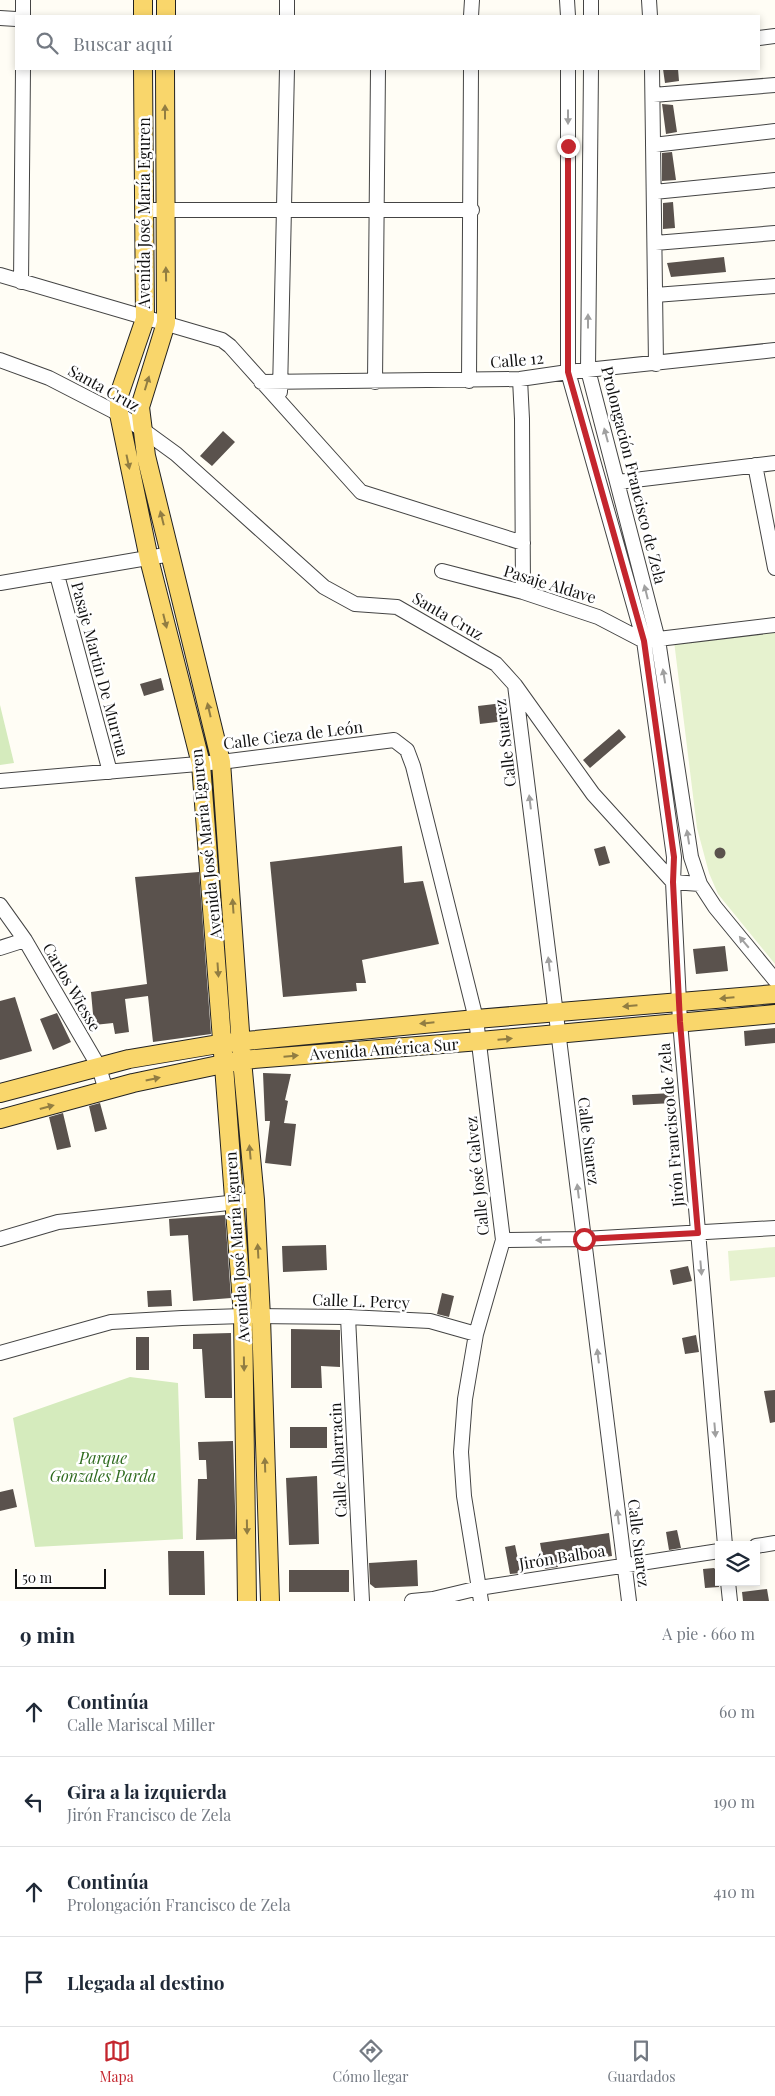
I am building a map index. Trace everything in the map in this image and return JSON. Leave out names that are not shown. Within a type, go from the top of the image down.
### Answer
[{"type":"main road","points":[[143,0],[143,15]]},
{"type":"main road","points":[[166,0],[166,15]]},
{"type":"main road","name":"Avenida José María Eguren","points":[[143,70],[145,319],[119,395],[119,414],[149,560],[201,764],[212,880],[243,1316],[247,1601]]},
{"type":"main road","name":"Avenida José María Eguren","points":[[166,70],[166,323],[140,407],[146,456],[221,762],[231,879],[242,1060],[255,1200],[261,1317],[270,1601]]},
{"type":"main road","points":[[212,880],[231,879]]},
{"type":"main road","name":"Avenida América Sur","points":[[0,1094],[99,1067],[224,1044],[476,1019],[775,994]]},
{"type":"main road","name":"Avenida América Sur","points":[[0,1119],[134,1083],[242,1060],[480,1041],[775,1014]]},
{"type":"main road","points":[[330,1033],[333,1052]]},
{"type":"main road","points":[[240,1274],[259,1273]]},
{"type":"street","points":[[23,0],[23,15]]},
{"type":"street","points":[[287,0],[287,15]]},
{"type":"street","points":[[471,15],[472,0]]},
{"type":"street","points":[[568,0],[568,15]]},
{"type":"street","points":[[591,0],[591,15]]},
{"type":"street","points":[[649,0],[650,15]]},
{"type":"street","points":[[0,18],[15,19]]},
{"type":"street","points":[[760,38],[775,36]]},
{"type":"street","points":[[21,282],[23,70]]},
{"type":"street","points":[[280,405],[287,70]]},
{"type":"street","points":[[375,382],[375,210],[378,70]]},
{"type":"street","points":[[469,381],[472,210],[471,70]]},
{"type":"street","name":"Prolongación Francisco de Zela","points":[[568,70],[568,372],[651,640],[674,857],[673,882]]},
{"type":"street","name":"Prolongación Francisco de Zela","points":[[590,70],[588,370],[618,482],[651,640],[692,857],[700,884]]},
{"type":"street","points":[[652,70],[656,364]]},
{"type":"street","points":[[652,95],[775,85]]},
{"type":"street","points":[[653,144],[775,131]]},
{"type":"street","points":[[568,146],[589,145]]},
{"type":"street","points":[[654,192],[775,180]]},
{"type":"street","points":[[144,210],[472,210]]},
{"type":"street","points":[[654,243],[775,234]]},
{"type":"street","points":[[0,275],[225,342],[280,405],[361,492],[523,543]]},
{"type":"street","points":[[655,295],[775,286]]},
{"type":"street","name":"Calle 12","points":[[261,382],[520,379],[568,372],[775,350]]},
{"type":"street","name":"Santa Cruz","points":[[0,360],[49,378],[119,414],[143,430],[176,454],[324,587],[355,604],[396,607],[496,664],[515,685],[593,794],[673,882]]},
{"type":"street","points":[[520,379],[523,592]]},
{"type":"street","points":[[618,482],[775,463]]},
{"type":"street","points":[[755,465],[775,568]]},
{"type":"street","points":[[1,582],[149,560],[171,554]]},
{"type":"street","name":"Pasaje Aldave","points":[[442,572],[523,592],[598,616],[651,640]]},
{"type":"street","name":"Pasaje Martin De Murrua","points":[[57,575],[110,772]]},
{"type":"street","points":[[651,640],[775,625]]},
{"type":"street","name":"Calle Suarez","points":[[515,685],[628,1601]]},
{"type":"street","name":"Calle Cieza de León","points":[[0,781],[221,762],[394,740],[407,750]]},
{"type":"street","name":"Calle José Galvez","points":[[407,750],[413,766],[476,1019],[503,1240],[476,1334],[465,1399],[461,1452],[464,1496],[480,1594]]},
{"type":"street","points":[[673,882],[700,884],[715,907],[775,980]]},
{"type":"street","name":"Jirón Francisco de Zela","points":[[673,882],[680,1022],[725,1541]]},
{"type":"street","name":"Carlos Wiesse","points":[[0,905],[25,940],[99,1067],[106,1091]]},
{"type":"street","points":[[0,948],[25,940]]},
{"type":"street","points":[[0,1239],[58,1222],[255,1200]]},
{"type":"street","points":[[503,1240],[584,1239],[775,1228]]},
{"type":"street","name":"Calle L. Percy","points":[[0,1353],[111,1322],[243,1316],[348,1317],[430,1321],[476,1334]]},
{"type":"street","name":"Calle Albarracin","points":[[348,1317],[362,1601]]},
{"type":"street","points":[[760,1545],[775,1543]]},
{"type":"street","name":"Jirón Balboa","points":[[412,1601],[480,1594],[624,1566],[715,1552]]},
{"type":"street","points":[[728,1586],[730,1601]]},
{"type":"green space","points":[[775,629],[775,964],[718,894],[709,873],[697,828],[674,641]]},
{"type":"green space","points":[[0,705],[14,763],[0,765]]},
{"type":"green space","points":[[775,1247],[775,1277],[730,1281],[728,1251]]},
{"type":"green space","name":"Parque Gonzales Parda","points":[[130,1377],[178,1383],[183,1539],[35,1547],[13,1418]]},
{"type":"building","points":[[663,70],[678,70],[679,81],[665,83]]},
{"type":"building","points":[[662,104],[673,105],[677,132],[666,134]]},
{"type":"building","points":[[672,152],[676,180],[662,181],[662,153]]},
{"type":"building","points":[[673,202],[675,228],[663,229],[663,203]]},
{"type":"building","points":[[724,257],[726,272],[671,277],[667,263]]},
{"type":"building","points":[[223,431],[235,442],[212,466],[200,456]]},
{"type":"building","points":[[161,678],[164,690],[144,696],[140,684]]},
{"type":"building","points":[[503,703],[505,721],[480,724],[478,706]]},
{"type":"building","points":[[619,729],[626,737],[590,768],[583,760]]},
{"type":"building","points":[[402,846],[404,883],[423,881],[439,944],[362,960],[366,983],[356,983],[357,991],[283,997],[270,862]]},
{"type":"building","points":[[605,846],[610,863],[599,866],[594,849]]},
{"type":"building","points":[[718,848],[722,848],[725,853],[724,857],[718,858],[715,855],[715,851]]},
{"type":"building","points":[[199,872],[211,1034],[153,1042],[148,996],[125,999],[129,1032],[115,1034],[113,1023],[94,1025],[91,992],[147,984],[135,877]]},
{"type":"building","points":[[725,946],[728,971],[696,974],[693,949]]},
{"type":"building","points":[[15,997],[32,1051],[0,1060],[0,1001]]},
{"type":"building","points":[[57,1013],[71,1042],[53,1050],[40,1019]]},
{"type":"building","points":[[775,1028],[775,1043],[745,1046],[744,1031]]},
{"type":"building","points":[[263,1073],[291,1074],[285,1100],[288,1101],[284,1123],[296,1124],[291,1166],[265,1163],[270,1121],[265,1121]]},
{"type":"building","points":[[674,1093],[674,1103],[633,1105],[632,1095]]},
{"type":"building","points":[[100,1103],[107,1129],[95,1132],[89,1106]]},
{"type":"building","points":[[63,1113],[71,1147],[57,1150],[49,1117]]},
{"type":"building","points":[[225,1215],[231,1298],[193,1301],[188,1235],[170,1236],[169,1219]]},
{"type":"building","points":[[326,1245],[327,1270],[283,1272],[282,1246]]},
{"type":"building","points":[[688,1266],[692,1281],[673,1285],[670,1270]]},
{"type":"building","points":[[171,1290],[172,1306],[148,1307],[147,1291]]},
{"type":"building","points":[[442,1293],[454,1296],[449,1317],[437,1314]]},
{"type":"building","points":[[291,1329],[340,1330],[340,1367],[321,1366],[322,1388],[291,1388]]},
{"type":"building","points":[[231,1333],[232,1398],[205,1398],[202,1349],[193,1349],[193,1334]]},
{"type":"building","points":[[696,1335],[699,1352],[685,1354],[682,1338]]},
{"type":"building","points":[[136,1337],[149,1337],[149,1370],[136,1370]]},
{"type":"building","points":[[775,1390],[775,1422],[770,1423],[764,1391]]},
{"type":"building","points":[[290,1427],[327,1427],[327,1448],[290,1448]]},
{"type":"building","points":[[233,1441],[236,1539],[196,1540],[198,1479],[207,1479],[206,1460],[199,1460],[198,1442]]},
{"type":"building","points":[[317,1476],[319,1544],[289,1545],[286,1478]]},
{"type":"building","points":[[13,1489],[17,1507],[0,1511],[0,1492]]},
{"type":"building","points":[[677,1530],[681,1548],[669,1550],[666,1532]]},
{"type":"building","points":[[609,1533],[612,1556],[557,1564],[558,1567],[545,1569],[540,1543]]},
{"type":"building","points":[[515,1545],[521,1573],[510,1574],[505,1547]]},
{"type":"building","points":[[168,1551],[204,1551],[205,1595],[169,1595]]},
{"type":"building","points":[[417,1560],[418,1586],[375,1588],[370,1584],[369,1563]]},
{"type":"building","points":[[703,1569],[715,1569],[715,1586],[719,1587],[705,1588]]},
{"type":"building","points":[[289,1570],[349,1570],[349,1592],[289,1592]]},
{"type":"building","points":[[767,1589],[769,1601],[743,1601],[742,1592]]},
{"type":"route","points":[[568,146],[568,372],[644,641],[674,857],[673,882],[680,1022],[698,1233],[584,1239]]}]
